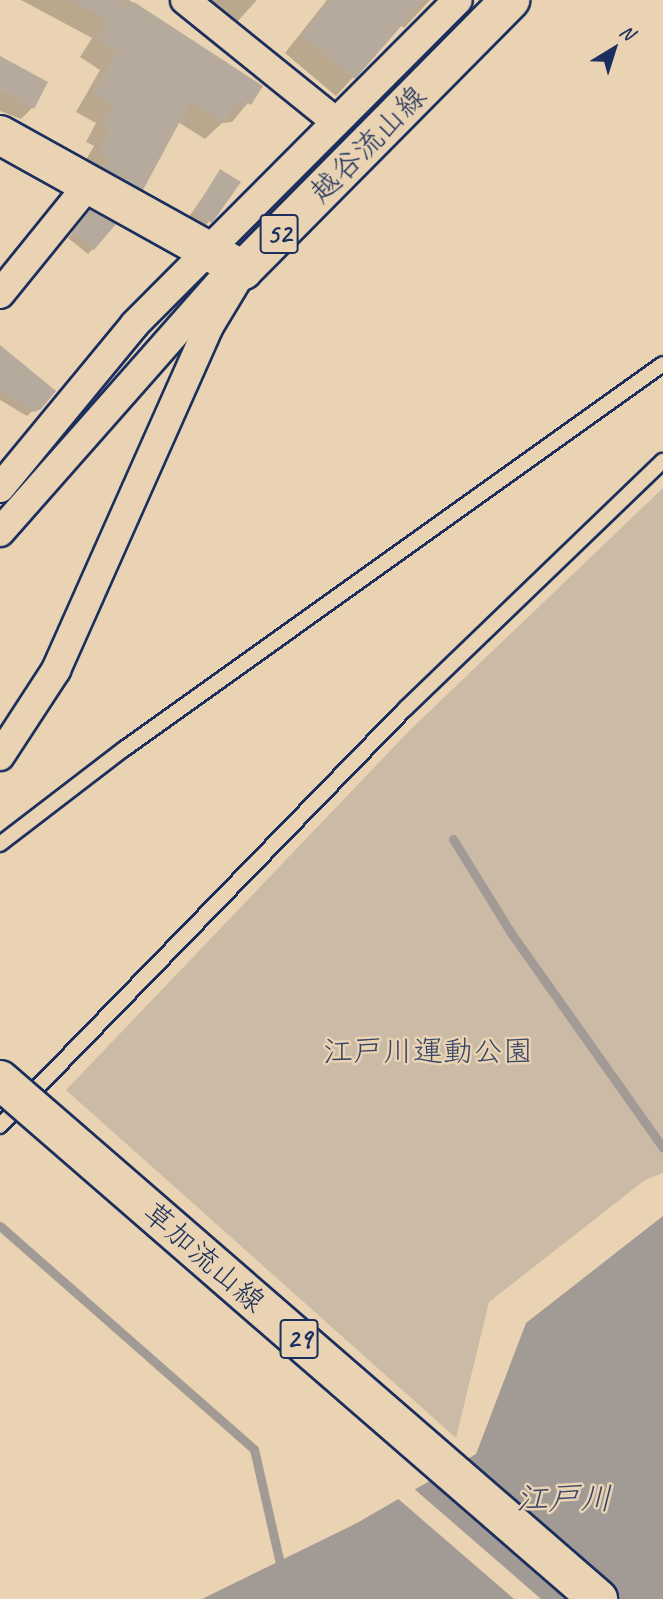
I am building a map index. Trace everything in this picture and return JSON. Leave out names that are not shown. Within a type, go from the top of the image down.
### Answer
[{"type":"main road","name":"越谷流山線","points":[[229,262],[510,0]]},
{"type":"main road","points":[[0,135],[229,262]]},
{"type":"main road","name":"草加流山線","points":[[0,1080],[598,1599]]},
{"type":"street","points":[[184,0],[336,122]]},
{"type":"street","points":[[0,531],[229,262],[336,122],[458,0]]},
{"type":"street","points":[[0,294],[89,184]]},
{"type":"street","points":[[0,488],[135,324],[229,262]]},
{"type":"street","points":[[0,756],[56,670],[208,328],[229,262]]},
{"type":"lane","points":[[0,844],[124,750],[663,364]]},
{"type":"lane","points":[[0,1126],[405,709],[663,461]]},
{"type":"green space","name":"江戸川運動公園","points":[[663,488],[663,1173],[645,1180],[489,1302],[456,1438],[66,1090],[410,730]]},
{"type":"water","name":"江戸川","points":[[663,1216],[663,1599],[202,1599],[357,1523],[476,1454],[526,1323]]},
{"type":"pier","points":[[412,1487],[541,1599],[514,1599],[396,1497]]},
{"type":"building","points":[[71,0],[120,0],[131,7],[134,2],[263,86],[251,105],[246,102],[243,108],[237,104],[224,123],[191,101],[143,190],[104,168],[109,158],[101,153],[102,144],[110,128],[102,124],[112,105],[93,93],[116,52],[96,39],[108,20]]},
{"type":"building","points":[[330,0],[424,0],[355,79],[301,35]]},
{"type":"building","points":[[0,56],[48,82],[34,109],[0,91]]},
{"type":"building","points":[[220,169],[241,182],[212,223],[194,212]]},
{"type":"building","points":[[90,210],[116,224],[94,250],[72,232]]},
{"type":"building","points":[[0,345],[56,391],[41,409],[34,412],[0,391]]},
{"type":"waterway","points":[[453,839],[511,933],[663,1148]]},
{"type":"waterway","points":[[0,1226],[254,1449],[282,1572]]}]
